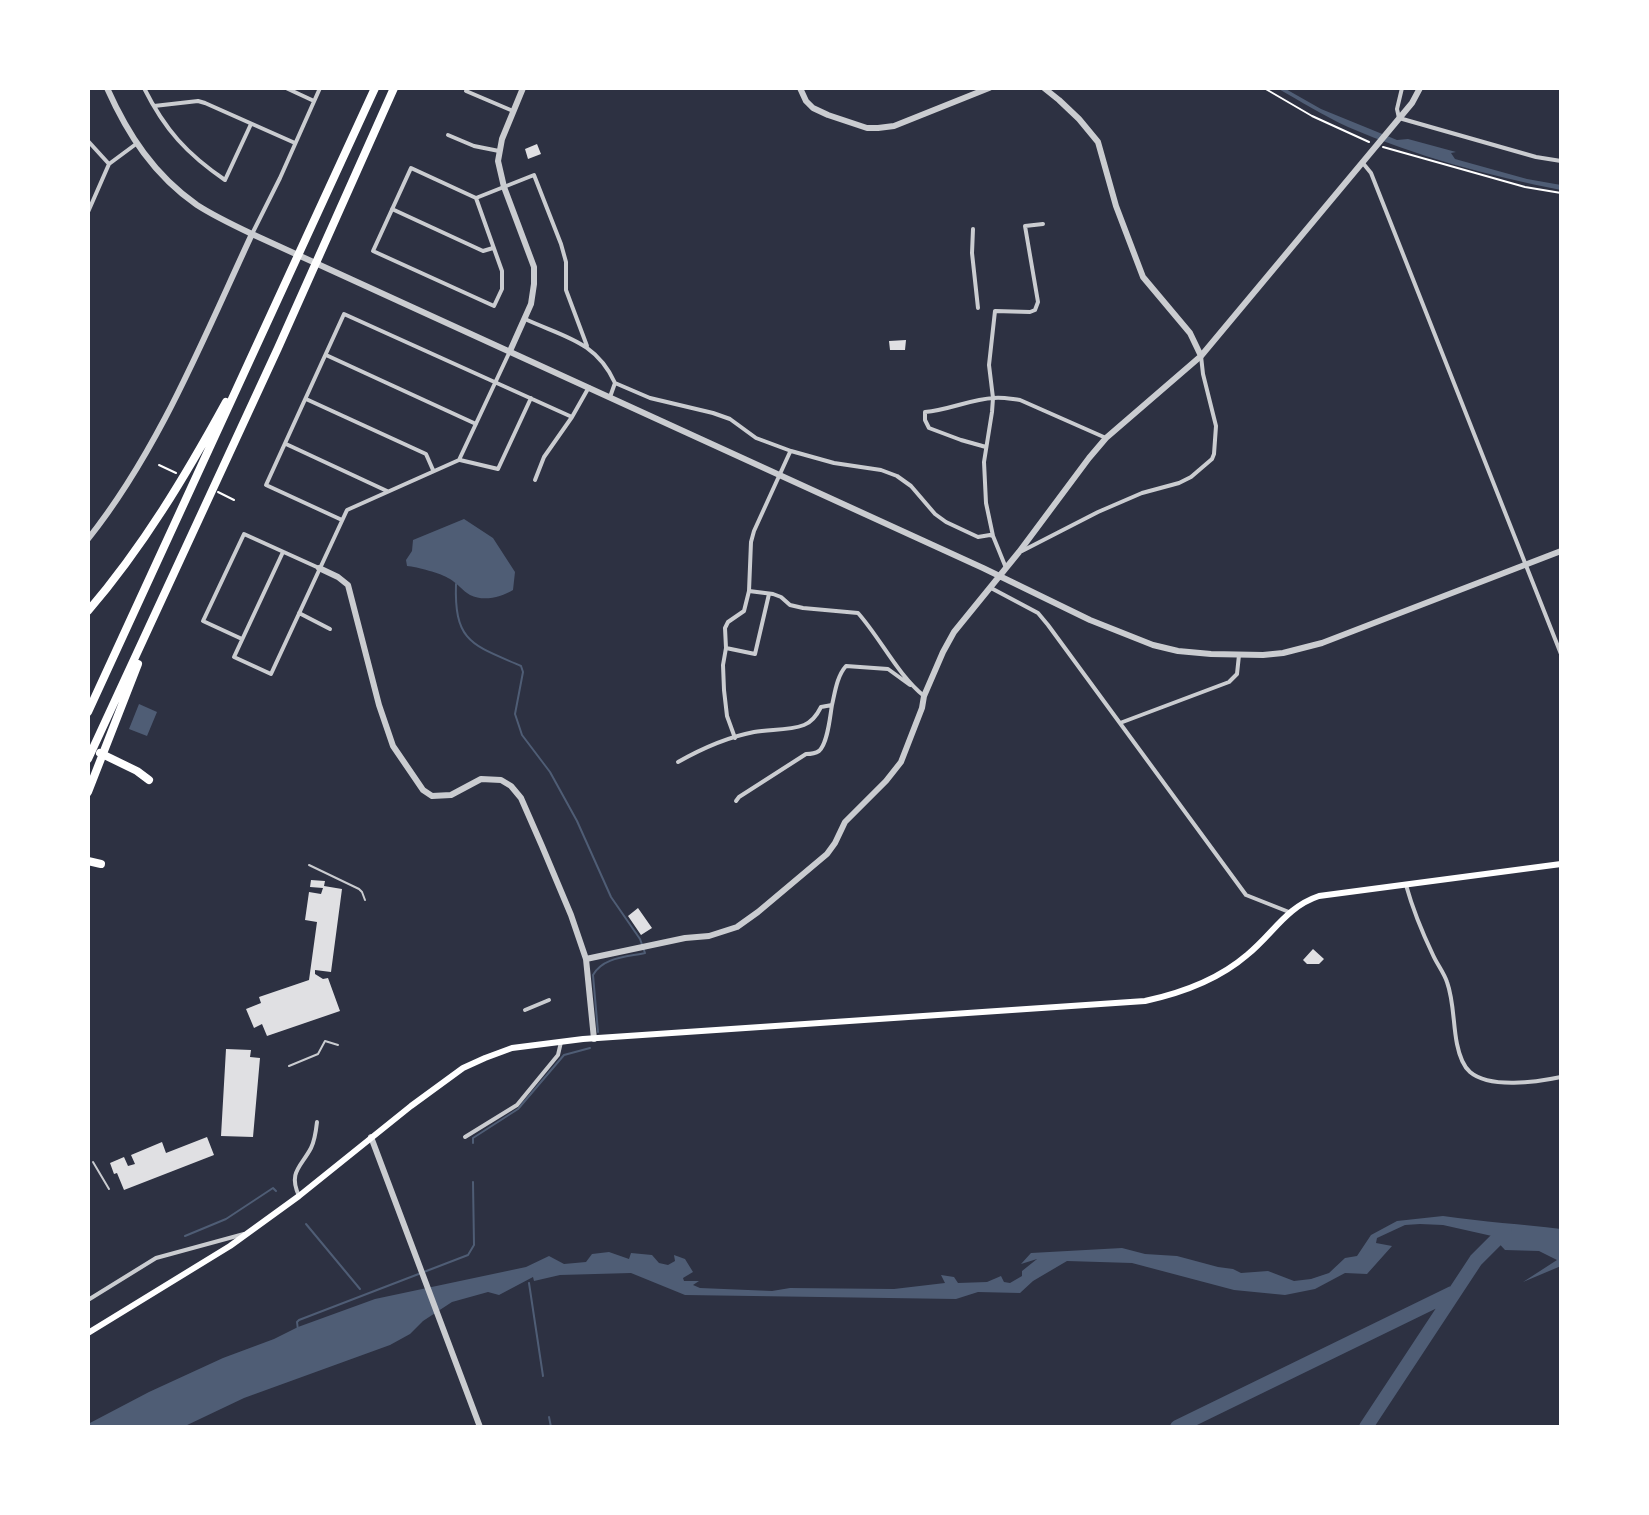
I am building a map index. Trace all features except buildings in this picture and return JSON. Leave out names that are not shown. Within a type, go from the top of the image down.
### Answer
[{"type":"highway","points":[[88,712],[375,88]]},
{"type":"highway","points":[[88,759],[394,88]]},
{"type":"highway","points":[[88,611],[125,566],[174,493],[258,343]]},
{"type":"highway","points":[[88,792],[168,588]]},
{"type":"highway","points":[[88,747],[149,780]]},
{"type":"highway","points":[[88,861],[101,864]]},
{"type":"main road","points":[[88,1333],[251,1232],[438,1086],[473,1063],[512,1048],[594,1039],[1145,1001],[1196,986],[1229,969],[1266,938],[1289,912],[1319,896],[1561,864]]},
{"type":"street","points":[[107,88],[119,116],[156,170],[184,195],[213,214],[1090,620],[1153,645],[1178,651],[1239,655],[1283,653],[1322,643],[1561,551]]},
{"type":"street","points":[[144,88],[153,106],[183,147],[225,180],[251,124]]},
{"type":"street","points":[[286,88],[314,101]]},
{"type":"street","points":[[88,539],[127,484],[174,398],[320,88]]},
{"type":"street","points":[[459,460],[531,304],[534,267],[504,187],[498,161],[523,88]]},
{"type":"street","points":[[800,88],[813,108],[849,122],[878,128],[894,126],[989,88]]},
{"type":"street","points":[[1019,552],[1098,512],[1191,477],[1212,459],[1216,426],[1201,356],[1190,333],[1143,277],[1116,206],[1098,142],[1044,88]]},
{"type":"street","points":[[1397,120],[1402,88]]},
{"type":"street","points":[[586,959],[685,938],[709,936],[745,923],[827,854],[845,822],[901,762],[924,696],[954,632],[1106,438],[1201,356],[1412,103],[1420,88]]},
{"type":"street","points":[[466,91],[513,111]]},
{"type":"street","points":[[153,106],[198,101],[295,143]]},
{"type":"street","points":[[1397,120],[1561,161]]},
{"type":"street","points":[[448,135],[474,146],[499,151]]},
{"type":"street","points":[[88,141],[109,164]]},
{"type":"street","points":[[88,212],[109,164],[136,144]]},
{"type":"street","points":[[1362,162],[1377,187],[1561,654]]},
{"type":"street","points":[[411,168],[476,198],[502,271],[502,289],[494,306],[373,251],[411,168]]},
{"type":"street","points":[[476,198],[534,175],[561,244],[566,262],[566,290],[587,346]]},
{"type":"street","points":[[392,209],[483,251],[494,248]]},
{"type":"street","points":[[1006,568],[993,536],[984,483],[993,398],[989,365],[995,311],[1035,310],[1038,302],[1025,226],[1043,224]]},
{"type":"street","points":[[973,229],[972,253],[978,308]]},
{"type":"street","points":[[342,520],[266,485],[344,314],[572,417]]},
{"type":"street","points":[[525,319],[587,346],[600,358],[615,383],[650,398],[730,419],[756,438],[791,451],[897,476],[946,522],[978,537],[993,536]]},
{"type":"street","points":[[326,355],[476,424]]},
{"type":"street","points":[[610,397],[615,383]]},
{"type":"street","points":[[535,480],[544,457],[589,387]]},
{"type":"street","points":[[283,552],[234,657],[271,674],[347,510],[459,460],[498,469],[531,398]]},
{"type":"street","points":[[986,447],[929,428],[925,412],[942,411],[993,398],[1020,400],[1106,438]]},
{"type":"street","points":[[306,399],[426,454],[433,471]]},
{"type":"street","points":[[286,444],[387,491]]},
{"type":"street","points":[[735,738],[727,716],[724,690],[725,628],[728,622],[744,611],[749,591],[754,531],[791,451]]},
{"type":"street","points":[[242,639],[203,621],[244,534],[344,580],[348,585],[379,705],[393,746],[423,790],[432,796],[451,795],[481,779],[501,780],[521,798],[571,915],[586,959],[594,1039]]},
{"type":"street","points":[[991,588],[1038,613],[1246,895],[1289,912]]},
{"type":"street","points":[[749,591],[781,597],[790,605],[803,608],[858,613],[910,685]]},
{"type":"street","points":[[726,648],[755,654],[769,594]]},
{"type":"street","points":[[299,613],[330,629]]},
{"type":"street","points":[[1120,723],[1229,682],[1237,674],[1239,655]]},
{"type":"street","points":[[736,801],[806,754],[818,752],[829,727],[839,679],[846,666],[888,669],[924,696]]},
{"type":"street","points":[[678,762],[753,732],[804,725],[815,717],[821,707],[832,705]]},
{"type":"street","points":[[1406,885],[1425,939],[1447,981],[1463,1064],[1471,1073],[1490,1080],[1517,1083],[1561,1077]]},
{"type":"street","points":[[525,1010],[549,1000]]},
{"type":"street","points":[[465,1137],[517,1105],[558,1055],[561,1042]]},
{"type":"street","points":[[299,1196],[295,1176],[315,1137],[317,1122]]},
{"type":"street","points":[[371,1137],[480,1427]]},
{"type":"street","points":[[88,1300],[156,1258],[251,1232]]},
{"type":"lane","points":[[309,865],[359,889],[365,900]]},
{"type":"lane","points":[[289,1066],[318,1054],[325,1041],[338,1045]]},
{"type":"lane","points":[[93,1162],[109,1189]]},
{"type":"path","points":[[1264,88],[1312,116],[1378,144],[1525,187],[1561,193]]},
{"type":"water","points":[[1277,88],[1284,88],[1321,109],[1397,140],[1408,139],[1456,152],[1451,153],[1455,159],[1561,185],[1561,190],[1480,172],[1399,147],[1339,123]]},
{"type":"water","points":[[464,519],[493,538],[515,572],[513,590],[492,598],[475,597],[446,577],[407,566],[413,540]]},
{"type":"water","points":[[139,704],[157,712],[147,736],[129,729]]},
{"type":"water","points":[[1443,1216],[1561,1229],[1561,1266],[1523,1282],[1557,1260],[1539,1251],[1505,1250],[1492,1236],[1443,1225],[1420,1224],[1405,1225],[1377,1238],[1376,1243],[1392,1246],[1367,1274],[1345,1273],[1315,1289],[1285,1295],[1234,1290],[1132,1263],[1067,1261],[1033,1281],[1020,1293],[978,1292],[956,1299],[685,1295],[631,1273],[560,1275],[534,1281],[533,1277],[499,1295],[488,1292],[452,1302],[390,1345],[244,1398],[183,1427],[88,1427],[88,1424],[149,1392],[298,1327],[375,1299],[526,1267],[549,1256],[564,1264],[586,1262],[592,1254],[609,1252],[629,1259],[631,1253],[652,1255],[659,1263],[668,1265],[675,1261],[674,1255],[685,1259],[693,1272],[683,1278],[684,1281],[699,1281],[693,1285],[700,1288],[772,1291],[790,1288],[894,1289],[945,1283],[941,1275],[954,1277],[958,1283],[987,1282],[1001,1276],[1004,1282],[1010,1283],[1022,1276],[1022,1271],[1037,1259],[1021,1264],[1031,1253],[1122,1248],[1145,1254],[1177,1256],[1241,1273],[1268,1271],[1294,1281],[1329,1273],[1345,1258],[1357,1256],[1371,1235],[1397,1221]]},
{"type":"waterway","points":[[456,584],[459,619],[470,639],[490,653],[521,666],[523,672],[515,714],[522,735],[550,772],[577,821],[611,897],[640,939],[645,953],[609,961],[593,975],[598,1032]]},
{"type":"waterway","points":[[473,1143],[473,1138],[518,1109],[564,1055],[590,1048]]},
{"type":"waterway","points":[[298,1330],[299,1320],[468,1255],[474,1245],[473,1182]]},
{"type":"waterway","points":[[185,1236],[226,1219],[273,1188],[276,1191]]},
{"type":"waterway","points":[[306,1224],[360,1289]]},
{"type":"waterway","points":[[1366,1427],[1476,1260],[1505,1231]]},
{"type":"waterway","points":[[529,1283],[543,1376]]},
{"type":"waterway","points":[[1177,1427],[1452,1293]]},
{"type":"waterway","points":[[549,1417],[551,1427]]}]
